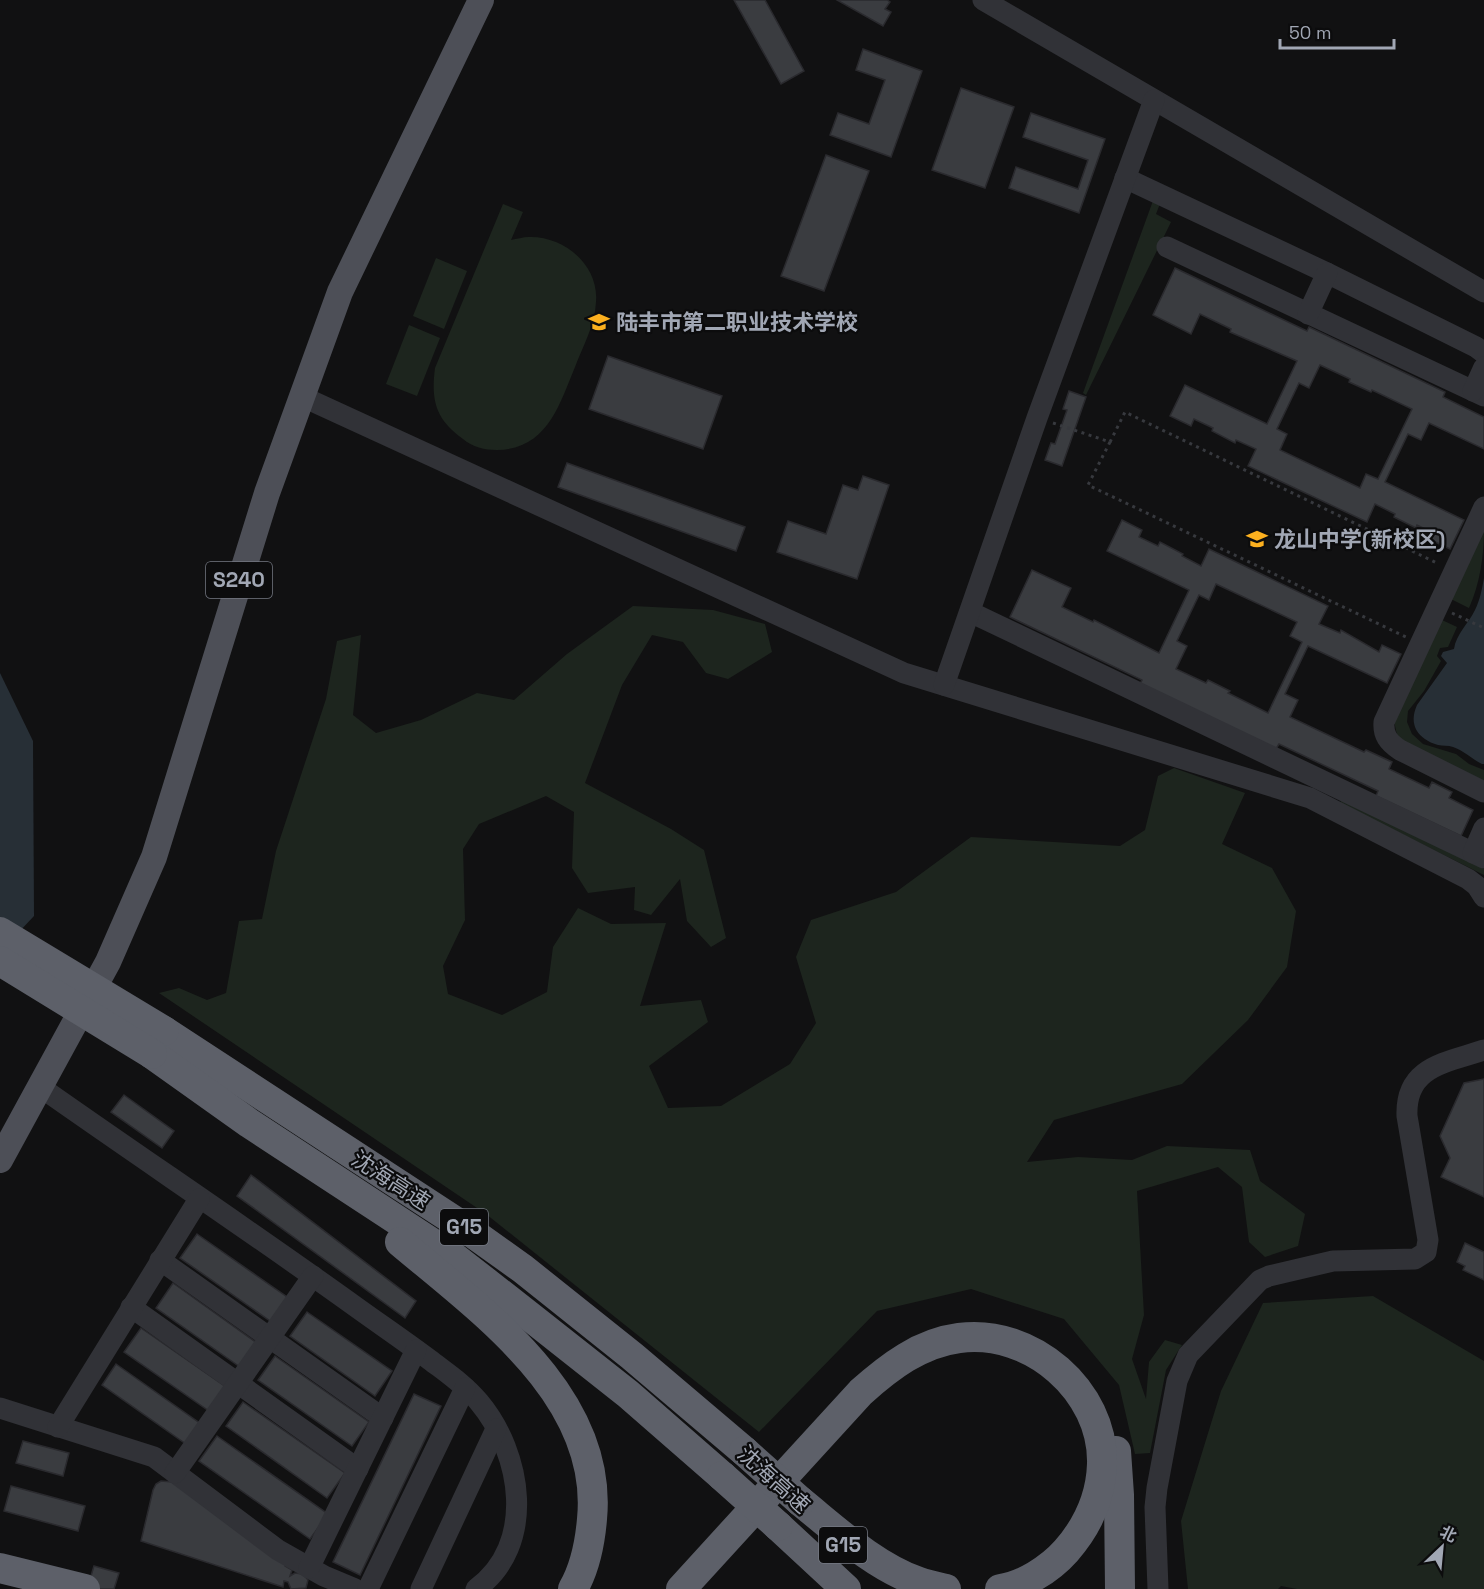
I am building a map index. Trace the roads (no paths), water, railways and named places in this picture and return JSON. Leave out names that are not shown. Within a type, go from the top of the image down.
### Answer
[{"type":"highway","name":"沈海高速","points":[[0,932],[158,1042],[467,1229],[523,1269],[632,1356],[744,1451],[800,1501],[885,1589]]},
{"type":"highway","name":"沈海高速","points":[[0,961],[158,1042],[249,1123],[454,1258],[619,1387],[722,1476],[846,1589]]},
{"type":"highway","points":[[249,1123],[397,1239],[490,1318],[529,1357],[560,1398],[586,1449],[594,1498],[590,1543],[573,1589]]},
{"type":"highway","points":[[665,1589],[838,1395],[876,1359],[896,1345],[931,1327],[956,1322],[979,1321],[1009,1326],[1039,1338],[1063,1353],[1081,1370],[1096,1390],[1115,1441],[1119,1495],[1120,1589]]},
{"type":"highway","points":[[681,1589],[861,1392],[882,1373],[904,1358],[930,1346],[959,1338],[984,1337],[1006,1340],[1024,1347],[1044,1358],[1062,1372],[1078,1390],[1097,1428],[1102,1464],[1096,1500],[1087,1522],[1074,1542],[1061,1556],[1026,1581],[1000,1589]]},
{"type":"highway","points":[[800,1501],[848,1540],[885,1566],[919,1582],[946,1589]]},
{"type":"highway","points":[[1,1568],[85,1589]]},
{"type":"main road","name":"S240","points":[[0,1160],[108,962],[154,857],[263,504],[340,292],[481,0]]},
{"type":"street","points":[[983,0],[1484,292]]},
{"type":"street","points":[[944,685],[1037,418],[1154,100]]},
{"type":"street","points":[[1125,178],[1327,273],[1484,353]]},
{"type":"street","points":[[1167,248],[1478,394],[1484,367]]},
{"type":"street","points":[[1308,314],[1327,273]]},
{"type":"street","points":[[301,396],[904,673],[1310,798],[1468,879],[1484,896]]},
{"type":"street","points":[[1484,507],[1384,722],[1384,730],[1391,744],[1484,792]]},
{"type":"street","points":[[970,612],[1478,855],[1484,828]]},
{"type":"street","points":[[1158,1589],[1155,1507],[1157,1488],[1177,1381],[1188,1355],[1260,1280],[1269,1276],[1333,1262],[1415,1259],[1426,1252],[1428,1240],[1407,1116],[1408,1096],[1415,1082],[1428,1070],[1484,1050]]},
{"type":"street","points":[[39,1086],[314,1276],[416,1350],[478,1400],[496,1429],[511,1463],[516,1508],[514,1530],[508,1551],[499,1567],[486,1582],[476,1589]]},
{"type":"street","points":[[58,1427],[199,1198]]},
{"type":"street","points":[[160,1260],[383,1418]]},
{"type":"street","points":[[176,1473],[314,1276]]},
{"type":"street","points":[[131,1307],[358,1470]]},
{"type":"street","points":[[309,1568],[416,1350]]},
{"type":"street","points":[[368,1589],[465,1388]]},
{"type":"street","points":[[0,1408],[154,1457],[278,1550],[309,1568],[355,1589]]},
{"type":"street","points":[[422,1589],[496,1429]]},
{"type":"place","name":"陆丰市第二职业技术学校","points":[[599,322]]},
{"type":"place","name":"龙山中学(新校区)","points":[[1257,539]]}]
